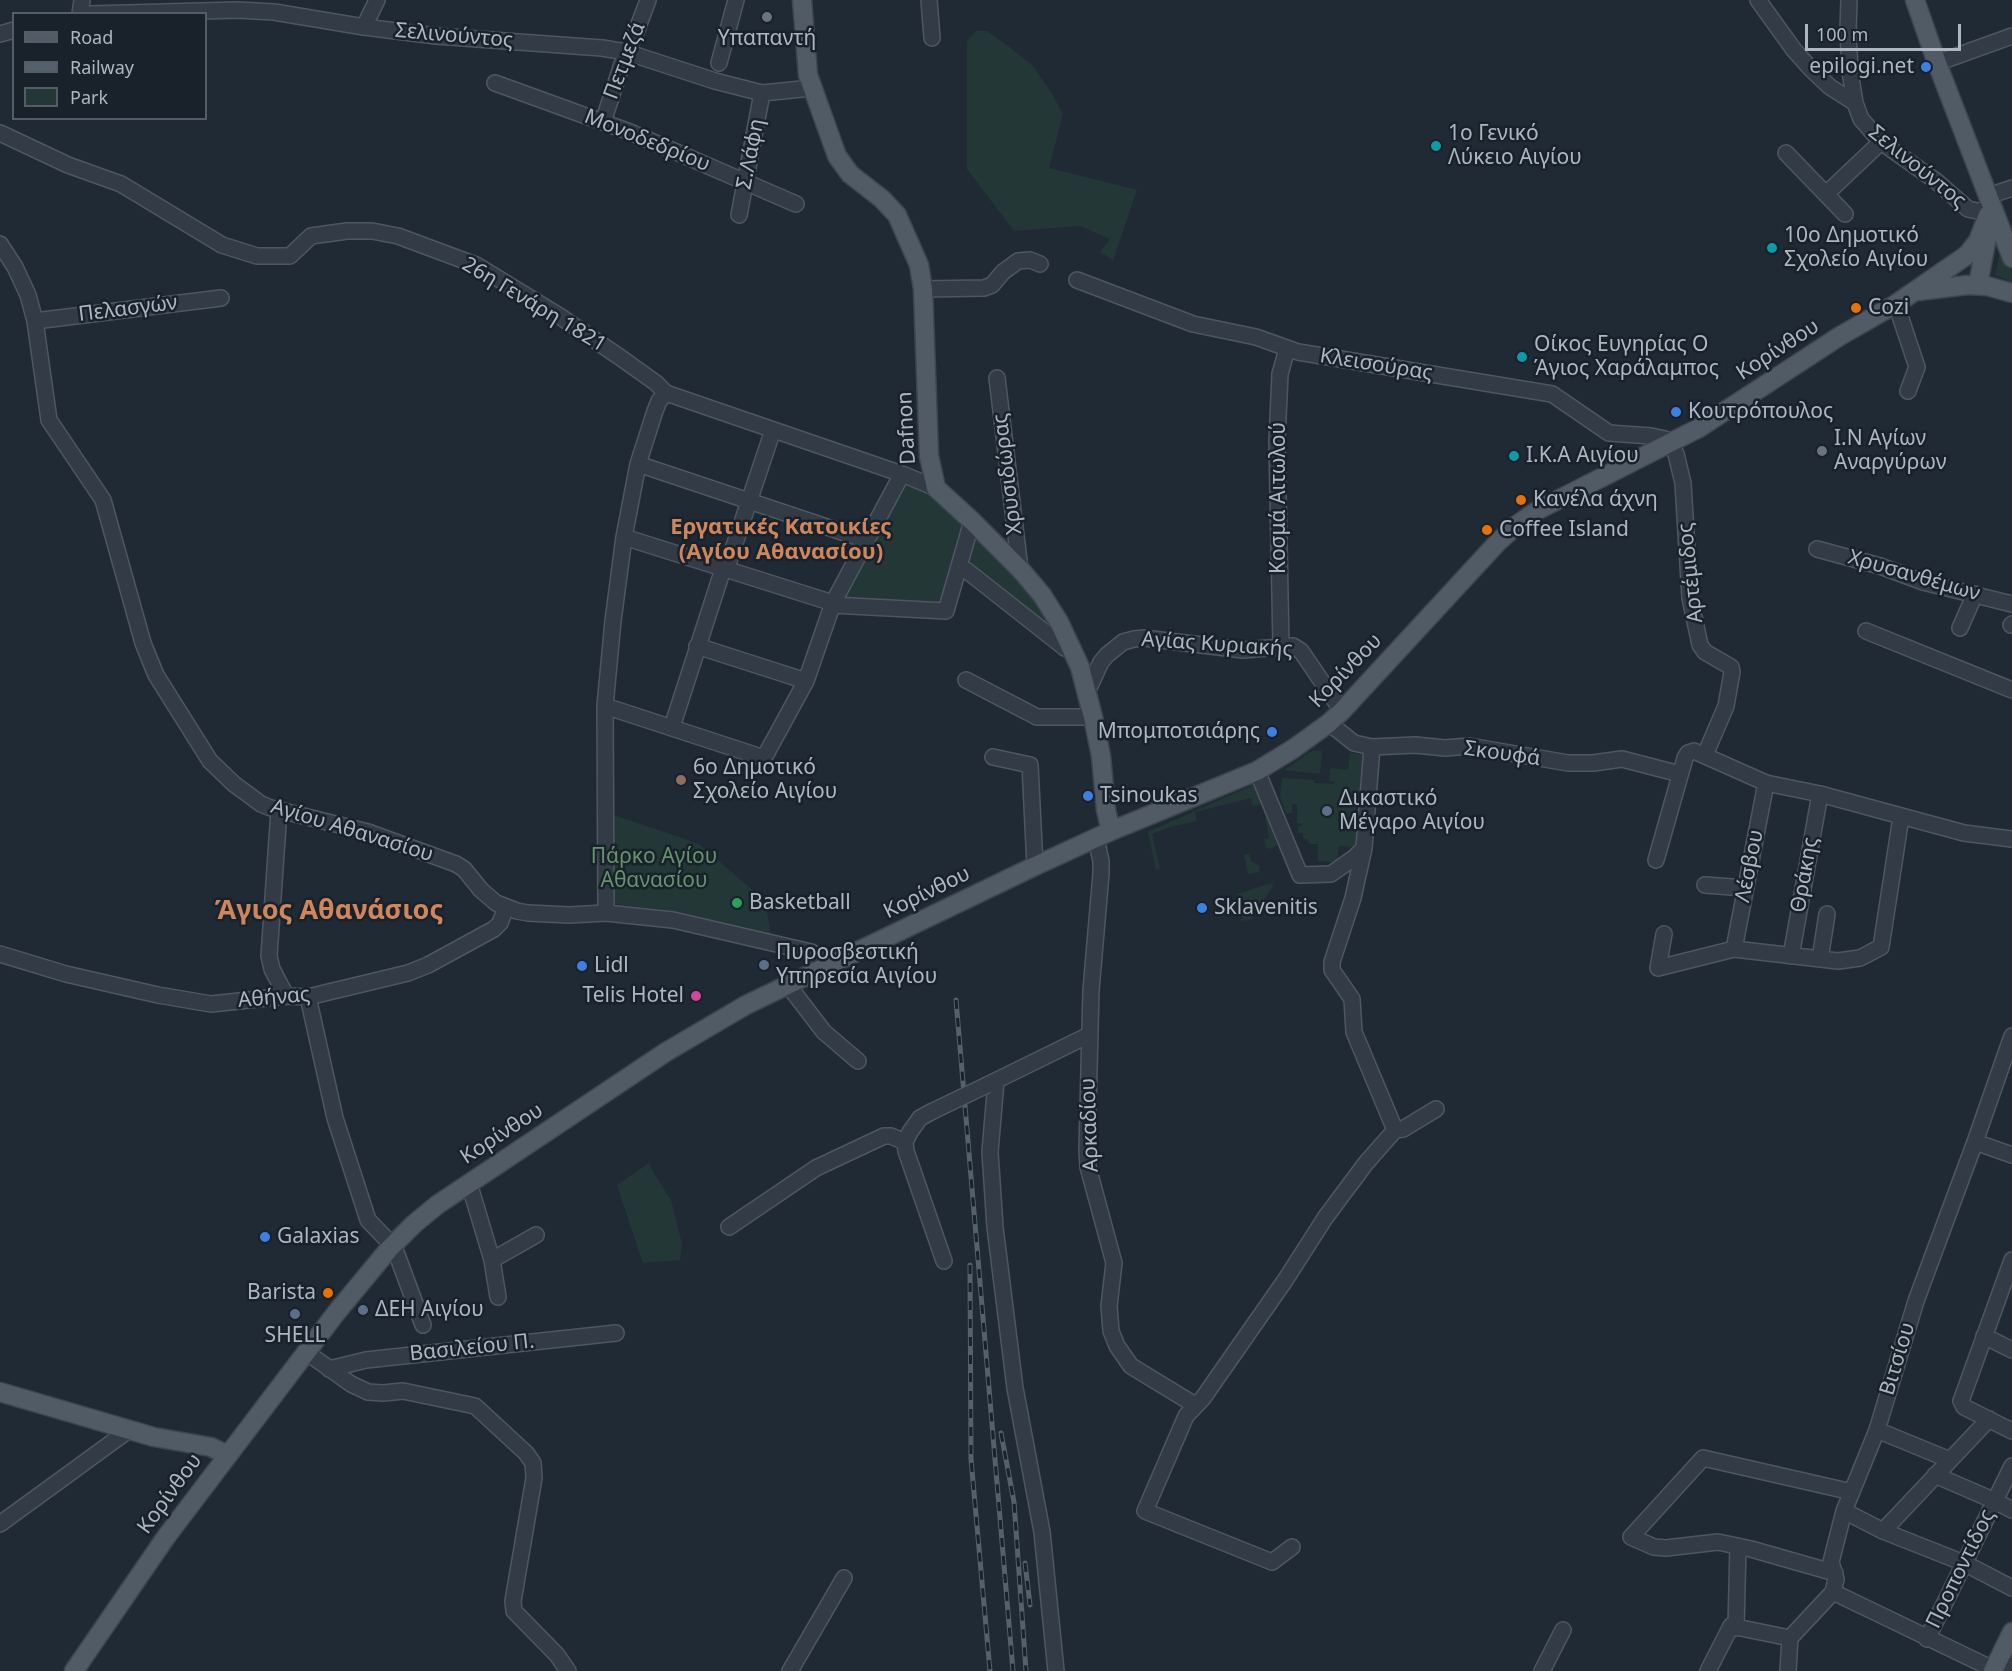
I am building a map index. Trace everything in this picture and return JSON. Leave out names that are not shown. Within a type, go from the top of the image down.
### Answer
[{"type":"main road","name":"Dafnon","points":[[802,0],[807,68],[812,88],[842,165],[897,215],[917,259],[923,289],[929,456],[934,480],[1020,569],[1048,603],[1074,652],[1087,692],[1101,756],[1106,810],[1104,835]]},
{"type":"main road","points":[[1915,0],[1990,210],[2012,258]]},
{"type":"main road","points":[[1983,281],[1997,240],[1990,210]]},
{"type":"main road","name":"Κορίνθου","points":[[74,1671],[166,1537],[357,1285],[392,1245],[422,1218],[469,1183],[701,1030],[788,985],[1035,866],[1257,771],[1293,749],[1342,711],[1498,542],[1518,524],[1551,503],[1699,428],[1840,336],[1896,304],[1931,278],[1959,262],[1970,252],[1980,236],[1990,210]]},
{"type":"main road","points":[[1931,278],[1960,274],[2012,288]]},
{"type":"main road","points":[[1983,281],[2012,293]]},
{"type":"main road","name":"Κορίνθου","points":[[1914,292],[1983,281]]},
{"type":"main road","points":[[0,1392],[129,1430],[211,1447],[227,1455]]},
{"type":"main road","points":[[1999,1667],[2012,1632]]},
{"type":"street","points":[[364,27],[377,0]]},
{"type":"street","name":"Πετμεζά","points":[[603,122],[626,52],[648,0]]},
{"type":"street","points":[[719,63],[736,0]]},
{"type":"street","points":[[929,0],[933,38]]},
{"type":"street","points":[[1758,0],[1794,50],[1811,69],[1830,87],[1855,104]]},
{"type":"street","name":"Σελινούντος","points":[[1849,0],[1848,31],[1855,104],[1864,124],[1881,142],[1936,181],[1968,209],[1990,210]]},
{"type":"street","name":"Σελινούντος","points":[[113,12],[181,6],[273,12],[436,36],[602,48],[626,52],[715,81],[762,93],[812,88]]},
{"type":"street","points":[[1936,63],[2012,36]]},
{"type":"street","name":"Μονοδεδρίου","points":[[495,83],[603,122],[796,204]]},
{"type":"street","name":"Σ.Λάφη","points":[[739,215],[762,93]]},
{"type":"street","name":"26η Γενάρη 1821","points":[[0,133],[69,165],[121,184],[222,245],[257,256],[290,256],[312,236],[347,231],[372,231],[398,236],[476,265],[527,295],[612,352],[656,383],[666,393],[902,474],[934,480]]},
{"type":"street","points":[[1826,194],[1881,142]]},
{"type":"street","points":[[1786,153],[1845,214]]},
{"type":"street","points":[[1990,210],[2012,188]]},
{"type":"street","name":"Αγίου Αθανασίου","points":[[2,252],[15,267],[28,295],[35,321],[49,420],[103,501],[143,643],[156,675],[210,761],[234,784],[261,804],[369,832],[456,864],[464,869],[486,895],[506,907],[528,913],[606,913],[684,923],[811,952],[833,964]]},
{"type":"street","points":[[923,289],[984,288],[992,285],[1018,261],[1030,260],[1040,264]]},
{"type":"street","name":"Κλεισούρας","points":[[1077,280],[1193,324],[1256,338],[1287,349],[1552,394],[1609,433],[1651,436],[1671,444]]},
{"type":"street","name":"Πελασγών","points":[[35,321],[221,298]]},
{"type":"street","points":[[1896,304],[1917,367],[1908,391]]},
{"type":"street","name":"Κοσμά Αιτωλού","points":[[1281,647],[1276,441],[1280,374],[1287,349]]},
{"type":"street","name":"Χρυσιδώρας","points":[[997,378],[1020,569]]},
{"type":"street","points":[[606,913],[605,706],[613,621],[624,537],[638,464],[655,411],[659,401],[666,393]]},
{"type":"street","points":[[672,727],[697,646],[773,430]]},
{"type":"street","name":"Αρτέμιδος","points":[[1671,444],[1677,454],[1683,483],[1690,598],[1700,645],[1705,652],[1731,667],[1732,672],[1726,706],[1705,755]]},
{"type":"street","points":[[638,464],[866,540]]},
{"type":"street","points":[[605,706],[764,758],[806,681],[832,604],[902,474]]},
{"type":"street","points":[[624,537],[832,604],[946,611],[972,521]]},
{"type":"street","name":"Χρυσανθέμων","points":[[1817,549],[1880,566],[1923,582],[2012,604]]},
{"type":"street","points":[[966,570],[1065,648],[1074,652]]},
{"type":"street","points":[[1960,628],[1975,594]]},
{"type":"street","points":[[1866,631],[2012,690]]},
{"type":"street","name":"Αγίας Κυριακής","points":[[1087,692],[1107,655],[1114,648],[1134,639],[1144,638],[1244,650],[1293,646],[1301,651],[1342,711]]},
{"type":"street","points":[[697,646],[806,681]]},
{"type":"street","points":[[966,680],[1037,717],[1093,717]]},
{"type":"street","name":"Σκουφά","points":[[1329,723],[1354,744],[1372,747],[1469,746],[1568,763],[1593,763],[1622,759],[1680,774]]},
{"type":"street","points":[[1372,747],[1364,848],[1353,898],[1332,962],[1332,970],[1352,999],[1354,1032],[1395,1130]]},
{"type":"street","points":[[1656,860],[1680,774],[1688,753],[1694,751],[1766,783],[1820,794],[1901,818],[1964,833],[2012,839]]},
{"type":"street","points":[[993,757],[1030,765],[1035,866]]},
{"type":"street","points":[[1257,771],[1299,875],[1331,874],[1364,848]]},
{"type":"street","name":"Λέσβου","points":[[1734,949],[1766,783]]},
{"type":"street","name":"Θράκης","points":[[1791,956],[1820,794]]},
{"type":"street","points":[[279,810],[269,956],[272,969],[286,996]]},
{"type":"street","points":[[1664,934],[1658,968],[1734,949],[1838,961],[1860,958],[1881,947],[1901,818]]},
{"type":"street","name":"Αρκαδίου","points":[[1104,835],[1089,1035],[1088,1167],[1114,1263],[1109,1312],[1111,1331],[1117,1346],[1131,1366],[1195,1405]]},
{"type":"street","points":[[1705,885],[1746,888]]},
{"type":"street","name":"Αθήνας","points":[[0,954],[112,985],[211,1004],[286,996],[308,996],[408,974],[494,929],[500,923],[506,907]]},
{"type":"street","points":[[1820,959],[1827,914]]},
{"type":"street","points":[[788,985],[824,1032],[858,1061]]},
{"type":"street","points":[[308,996],[334,1118],[368,1220],[392,1245],[423,1325]]},
{"type":"street","points":[[944,1262],[906,1151],[905,1142],[910,1132],[920,1118],[931,1112],[1089,1035]]},
{"type":"street","name":"Βιτσίου","points":[[1833,1592],[1836,1579],[1831,1562],[1844,1511],[1877,1430],[1916,1301],[2012,1036]]},
{"type":"street","points":[[992,1083],[990,1142],[995,1227],[1014,1388],[1042,1532],[1056,1671]]},
{"type":"street","points":[[1292,1547],[1272,1562],[1145,1511],[1186,1416],[1203,1398],[1286,1279],[1325,1218],[1366,1163],[1395,1130],[1403,1129],[1436,1108]]},
{"type":"street","points":[[729,1227],[816,1168],[884,1136],[891,1136],[905,1142]]},
{"type":"street","points":[[1975,1142],[2012,1155]]},
{"type":"street","points":[[469,1183],[492,1260],[498,1297]]},
{"type":"street","points":[[492,1260],[536,1235]]},
{"type":"street","points":[[2012,1260],[1961,1396],[1964,1407],[2012,1431]]},
{"type":"street","name":"Βασιλείου Π.","points":[[329,1370],[366,1359],[616,1333]]},
{"type":"street","points":[[1984,1336],[2012,1350]]},
{"type":"street","points":[[306,1353],[351,1384],[368,1392],[403,1391],[475,1406],[526,1453],[533,1464],[534,1478],[513,1601],[514,1611],[557,1655],[568,1671]]},
{"type":"street","points":[[1883,1531],[1989,1419]]},
{"type":"street","points":[[0,1524],[129,1430]]},
{"type":"street","points":[[1877,1430],[1950,1460]]},
{"type":"street","points":[[1835,1573],[1718,1542],[1666,1548],[1654,1547],[1631,1537],[1703,1458],[1852,1492]]},
{"type":"street","name":"Προποντίδος","points":[[1927,1639],[2012,1466]]},
{"type":"street","points":[[1935,1475],[1995,1500],[2012,1510]]},
{"type":"street","points":[[1844,1511],[1883,1531],[1964,1563],[2012,1588]]},
{"type":"street","points":[[1736,1628],[1738,1546]]},
{"type":"street","points":[[790,1671],[844,1578]]},
{"type":"street","points":[[1788,1671],[1790,1638],[1833,1592],[1927,1639],[1999,1667]]},
{"type":"street","points":[[1708,1671],[1731,1626],[1790,1638]]},
{"type":"street","points":[[1542,1671],[1563,1630]]},
{"type":"green space","points":[[976,31],[987,31],[1033,66],[1063,114],[1049,168],[1137,190],[1113,260],[1100,252],[1110,239],[1080,226],[1014,231],[967,169],[967,41]]},
{"type":"green space","points":[[2002,243],[2012,272],[2012,282],[1995,275]]},
{"type":"green space","points":[[905,481],[930,491],[967,522],[943,607],[842,598],[883,525]]},
{"type":"green space","points":[[975,532],[1026,586],[1060,639],[965,566]]},
{"type":"green space","points":[[1312,751],[1322,751],[1320,774],[1284,770]]},
{"type":"green space","name":"Δικαστικό Μέγαρο Αιγίου","points":[[1350,753],[1366,755],[1362,806],[1356,805],[1355,816],[1361,817],[1358,847],[1339,846],[1337,862],[1318,861],[1318,844],[1310,844],[1307,839],[1303,839],[1303,833],[1298,833],[1298,827],[1303,824],[1297,823],[1297,804],[1292,804],[1292,813],[1286,813],[1280,796],[1282,778],[1334,784],[1335,782],[1329,781],[1330,768],[1348,770]]},
{"type":"green space","points":[[1253,785],[1261,804],[1253,806],[1251,798],[1195,812],[1197,821],[1152,834],[1160,869],[1156,870],[1148,832]]},
{"type":"green space","points":[[1264,811],[1277,845],[1271,849],[1266,847],[1264,839],[1269,838]]},
{"type":"green space","name":"Πάρκο Αγίου Αθανασίου","points":[[614,815],[699,844],[765,901],[771,935],[674,911],[615,904]]},
{"type":"green space","points":[[1249,854],[1251,861],[1260,866],[1259,872],[1248,874],[1244,855]]},
{"type":"green space","points":[[1272,883],[1273,886],[1252,919],[1242,921],[1237,894]]},
{"type":"green space","points":[[649,1163],[671,1200],[682,1244],[680,1260],[643,1263],[617,1185]]},
{"type":"railway","points":[[956,1000],[1013,1671]]},
{"type":"railway","points":[[970,1265],[971,1459],[990,1671]]},
{"type":"railway","points":[[1001,1433],[1014,1502],[1026,1671]]},
{"type":"railway","points":[[1025,1563],[1030,1605]]},
{"type":"place","name":"Υπαπαντή","points":[[767,17]]},
{"type":"place","name":"epilogi.net","points":[[1926,67]]},
{"type":"place","name":"1o Γενικό Λύκειο Αιγίου","points":[[1436,146]]},
{"type":"place","name":"10o Δημοτικό Σχολείο Αιγίου","points":[[1772,248]]},
{"type":"place","name":"Cozi","points":[[1856,308]]},
{"type":"place","name":"Οίκος Ευγηρίας Ο Άγιος Χαράλαμπος","points":[[1522,357]]},
{"type":"place","name":"Κουτρόπουλος","points":[[1676,412]]},
{"type":"place","name":"Ι.Ν Αγίων Αναργύρων","points":[[1822,451]]},
{"type":"place","name":"Ι.Κ.Α Αιγίου","points":[[1514,456]]},
{"type":"place","name":"Κανέλα άχνη","points":[[1521,500]]},
{"type":"place","name":"Coffee Island","points":[[1487,530]]},
{"type":"place","name":"Μπομποτσιάρης","points":[[1272,732]]},
{"type":"place","name":"6ο Δημοτικό Σχολείο Αιγίου","points":[[681,780]]},
{"type":"place","name":"Tsinoukas","points":[[1088,796]]},
{"type":"place","name":"Δικαστικό Μέγαρο Αιγίου","points":[[1327,811]]},
{"type":"place","name":"Basketball","points":[[737,903]]},
{"type":"place","name":"Sklavenitis","points":[[1202,908]]},
{"type":"place","name":"Πυροσβεστική Υπηρεσία Αιγίου","points":[[764,965]]},
{"type":"place","name":"Lidl","points":[[582,966]]},
{"type":"place","name":"Telis Hotel","points":[[696,996]]},
{"type":"place","name":"Galaxias","points":[[265,1237]]},
{"type":"place","name":"Barista","points":[[328,1293]]},
{"type":"place","name":"ΔΕΗ Αιγίου","points":[[363,1310]]},
{"type":"place","name":"SHELL","points":[[295,1314]]},
{"type":"district","name":"Εργατικές Κατοικίες (Αγίου Αθανασίου)","points":[[781,540]]},
{"type":"district","name":"Άγιος Αθανάσιος","points":[[329,911]]}]
